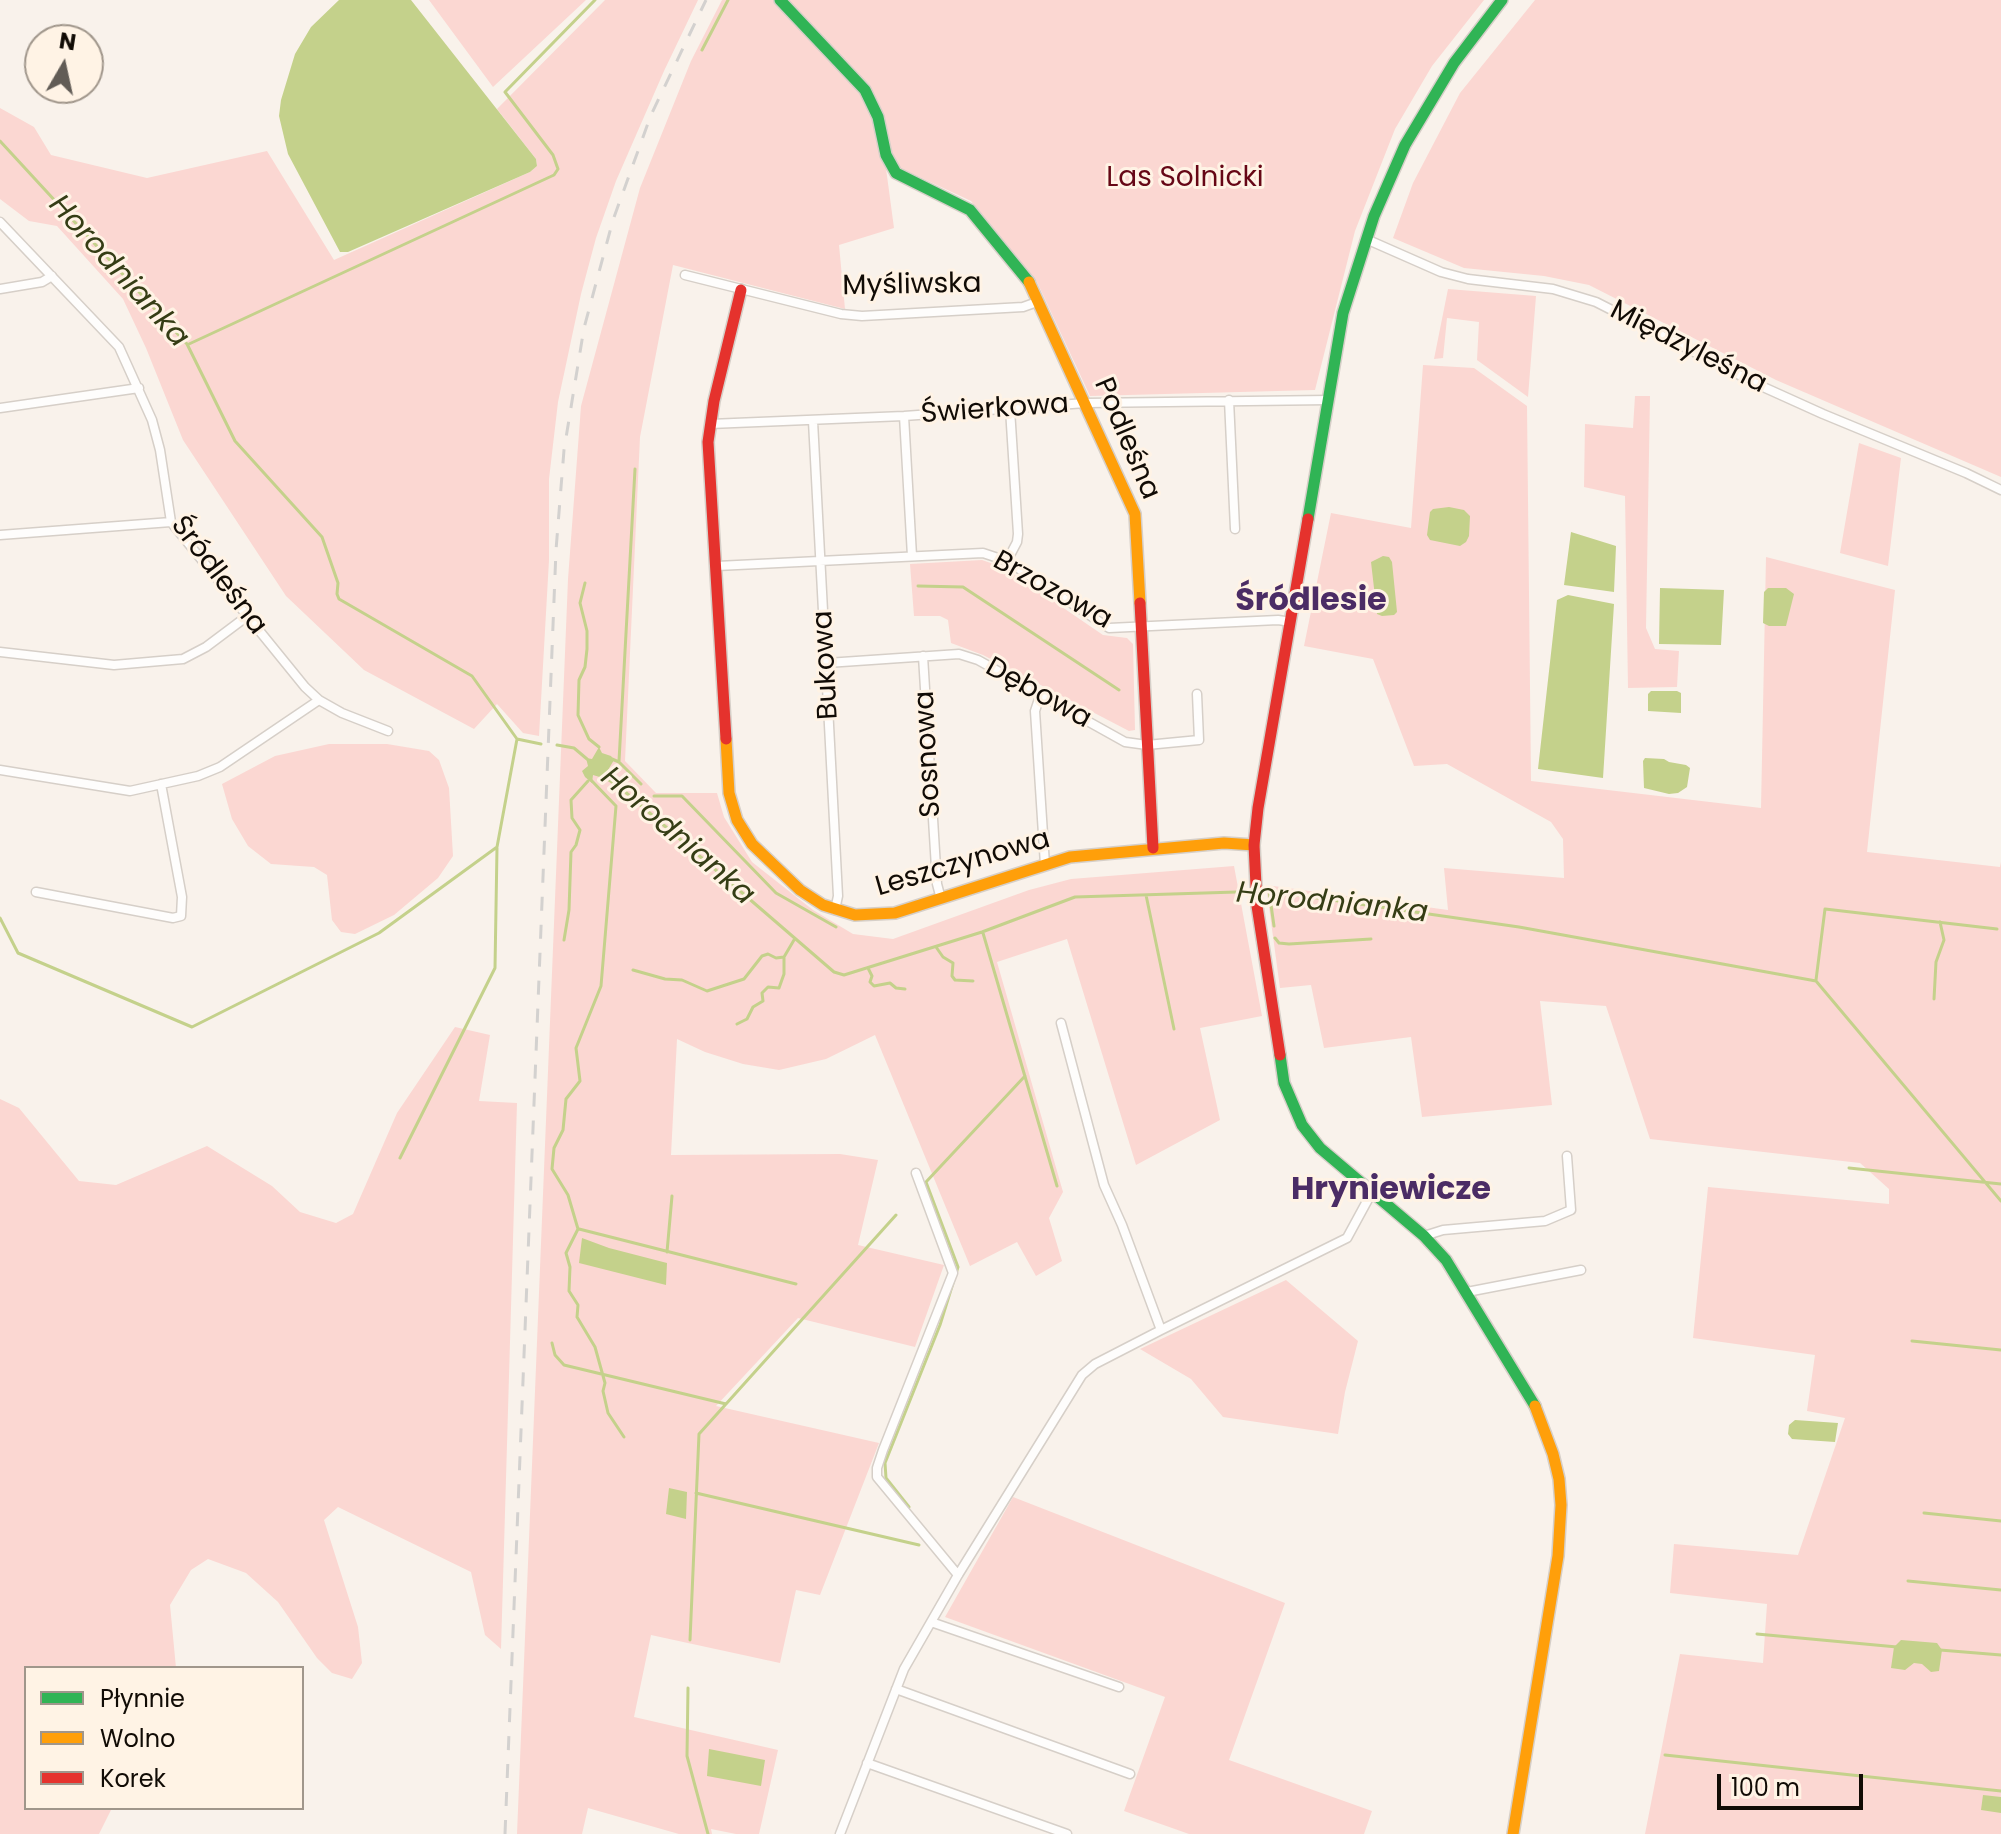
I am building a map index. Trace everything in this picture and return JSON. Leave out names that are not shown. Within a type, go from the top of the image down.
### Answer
[{"type":"street","name":"Podleśna","points":[[780,0],[865,90],[878,117],[886,155],[896,173],[970,210],[1030,283],[1135,514],[1153,848]]},
{"type":"street","points":[[1502,0],[1454,63],[1388,178],[1340,323],[1254,845],[1257,906],[1284,1083],[1291,1103],[1302,1125],[1320,1148],[1424,1236],[1446,1260],[1535,1407],[1550,1444],[1559,1479],[1561,1530],[1513,1834]]},
{"type":"street","name":"Śródleśna","points":[[0,222],[119,347],[152,420],[171,522],[246,617],[319,700],[342,713],[388,731]]},
{"type":"street","name":"Międzyleśna","points":[[1366,239],[1441,272],[1468,279],[1553,289],[1596,302],[1786,397],[2001,490]]},
{"type":"street","name":"Myśliwska","points":[[685,275],[841,314],[862,316],[1023,307],[1037,302]]},
{"type":"street","points":[[0,289],[42,282],[52,276]]},
{"type":"street","points":[[710,424],[741,290]]},
{"type":"street","points":[[0,408],[139,388]]},
{"type":"street","points":[[1229,400],[1235,529]]},
{"type":"street","name":"Świerkowa","points":[[710,424],[904,416],[1086,403],[1329,400]]},
{"type":"street","points":[[1007,561],[1018,534],[1010,409]]},
{"type":"street","points":[[904,416],[912,556]]},
{"type":"street","name":"Bukowa","points":[[813,421],[838,896],[835,910]]},
{"type":"street","name":"Leszczynowa","points":[[710,424],[708,442],[731,802],[737,820],[752,844],[800,890],[835,910],[874,916],[895,913],[1070,857],[1224,843],[1254,845]]},
{"type":"street","points":[[0,535],[171,522]]},
{"type":"street","name":"Brzozowa","points":[[717,566],[994,554],[1109,628],[1278,620],[1291,622]]},
{"type":"street","points":[[0,652],[114,665],[183,659],[206,647],[246,617]]},
{"type":"street","name":"Dębowa","points":[[827,663],[959,654],[978,660],[1125,742],[1147,745],[1199,740],[1197,694]]},
{"type":"street","name":"Sosnowa","points":[[923,656],[937,884],[941,899]]},
{"type":"street","points":[[1040,696],[1035,711],[1045,865]]},
{"type":"street","points":[[0,770],[130,791],[198,776],[220,767],[319,700]]},
{"type":"street","points":[[36,892],[173,918],[181,916],[182,897],[161,784]]},
{"type":"street","points":[[1061,1023],[1104,1185],[1161,1330]]},
{"type":"street","points":[[1424,1236],[1443,1230],[1545,1221],[1571,1210],[1567,1156]]},
{"type":"street","points":[[916,1173],[953,1273],[883,1450],[877,1477],[958,1575]]},
{"type":"street","points":[[840,1834],[904,1669],[1073,1386],[1095,1364],[1347,1238],[1372,1192]]},
{"type":"street","points":[[1467,1292],[1581,1270]]},
{"type":"street","points":[[931,1622],[1119,1687]]},
{"type":"street","points":[[896,1689],[1130,1774]]},
{"type":"street","points":[[867,1763],[1067,1834]]},
{"type":"green space","points":[[429,0],[586,0],[493,87]]},
{"type":"green space","points":[[605,0],[698,0],[616,181],[581,294],[558,402],[549,479],[549,560],[539,736],[523,733],[497,704],[474,729],[364,670],[286,596],[183,440],[123,299],[57,226],[29,221],[0,199],[0,108],[34,127],[51,155],[147,178],[267,151],[334,260],[530,172],[537,166],[536,159],[497,109]]},
{"type":"green space","name":"Las Solnicki","points":[[722,0],[1484,0],[1432,66],[1395,129],[1355,231],[1315,390],[1090,396],[1037,282],[971,201],[885,161],[894,228],[839,245],[845,309],[673,265],[640,437],[625,761],[656,793],[717,793],[724,817],[752,862],[813,910],[853,934],[893,939],[1029,890],[1071,879],[1234,866],[1262,1016],[1200,1028],[1220,1120],[1136,1165],[1067,939],[997,962],[1063,1192],[1049,1218],[1062,1261],[1036,1276],[1017,1242],[970,1266],[875,1035],[826,1059],[779,1070],[743,1064],[677,1039],[671,1155],[840,1154],[878,1160],[858,1245],[944,1265],[915,1347],[798,1318],[716,1406],[879,1443],[820,1595],[796,1590],[780,1663],[651,1635],[634,1717],[778,1750],[759,1834],[711,1829],[712,1834],[679,1834],[588,1808],[582,1834],[517,1834],[568,579],[581,406],[640,188],[691,61]]},
{"type":"green space","points":[[1535,0],[2001,0],[2001,477],[1776,380],[1589,285],[1544,276],[1464,268],[1393,238],[1413,183],[1460,93]]},
{"type":"green space","points":[[1448,289],[1536,296],[1528,397],[1477,360],[1479,322],[1447,318],[1443,358],[1434,359]]},
{"type":"green space","points":[[1423,365],[1474,368],[1527,406],[1531,781],[1761,808],[1766,557],[1895,590],[1867,852],[2000,867],[2001,862],[2001,1834],[1645,1834],[1680,1654],[1763,1663],[1767,1604],[1670,1593],[1674,1544],[1798,1555],[1845,1418],[1807,1411],[1815,1355],[1693,1338],[1708,1187],[1889,1204],[1889,1189],[1860,1163],[1650,1139],[1606,1006],[1540,1001],[1552,1105],[1422,1117],[1411,1037],[1324,1048],[1311,985],[1280,988],[1266,885],[1448,910],[1444,868],[1564,878],[1563,839],[1551,822],[1447,764],[1414,766],[1373,659],[1304,646],[1331,513],[1411,528]]},
{"type":"green space","points":[[1635,396],[1650,396],[1646,628],[1655,649],[1679,651],[1677,687],[1628,688],[1625,496],[1584,487],[1585,424],[1633,428]]},
{"type":"green space","points":[[1859,443],[1901,458],[1888,566],[1840,553]]},
{"type":"green space","points":[[982,560],[1005,568],[1103,635],[1127,638],[1133,644],[1135,730],[1129,731],[983,655],[951,643],[948,620],[940,616],[914,616],[910,564]]},
{"type":"green space","points":[[329,744],[387,744],[429,751],[439,760],[449,788],[453,856],[438,878],[394,915],[355,934],[341,932],[332,920],[327,875],[314,867],[271,864],[248,846],[232,819],[222,784],[275,756]]},
{"type":"green space","points":[[455,1027],[490,1035],[479,1101],[517,1103],[501,1649],[485,1635],[471,1572],[338,1507],[324,1520],[358,1627],[362,1663],[352,1679],[332,1673],[317,1658],[278,1602],[246,1573],[208,1559],[191,1570],[170,1605],[176,1666],[24,1666],[24,1810],[111,1810],[99,1834],[0,1834],[0,1099],[19,1108],[79,1181],[116,1185],[207,1146],[272,1186],[300,1212],[336,1223],[353,1214],[397,1113]]},
{"type":"green space","points":[[1286,1280],[1358,1341],[1338,1434],[1223,1417],[1191,1379],[1140,1349]]},
{"type":"green space","points":[[1013,1497],[1285,1603],[1229,1760],[1372,1811],[1364,1834],[1189,1834],[1124,1811],[1165,1697],[945,1617]]},
{"type":"shaded area","points":[[339,0],[411,0],[536,159],[537,166],[530,172],[348,252],[340,252],[288,154],[279,116],[295,54],[311,27]]},
{"type":"shaded area","points":[[1449,507],[1464,510],[1470,516],[1469,536],[1460,546],[1430,540],[1427,535],[1430,512]]},
{"type":"shaded area","points":[[1571,532],[1616,546],[1614,592],[1564,585]]},
{"type":"shaded area","points":[[1383,556],[1389,557],[1392,562],[1397,612],[1394,615],[1377,614],[1371,562]]},
{"type":"shaded area","points":[[1660,588],[1724,590],[1721,645],[1659,644]]},
{"type":"shaded area","points":[[1768,588],[1786,588],[1794,594],[1786,626],[1763,623],[1764,592]]},
{"type":"shaded area","points":[[1568,595],[1614,604],[1603,778],[1538,769],[1557,600]]},
{"type":"shaded area","points":[[1651,691],[1681,693],[1681,713],[1648,711],[1648,694]]},
{"type":"shaded area","points":[[599,747],[602,753],[614,760],[608,770],[626,793],[603,778],[593,775],[592,783],[585,777],[582,771],[588,766],[586,758],[592,759]]},
{"type":"shaded area","points":[[1645,758],[1686,765],[1690,768],[1687,787],[1669,794],[1644,788]]},
{"type":"shaded area","points":[[582,1238],[667,1263],[666,1285],[579,1263]]},
{"type":"shaded area","points":[[1795,1420],[1838,1423],[1835,1442],[1792,1439],[1788,1434],[1789,1425]]},
{"type":"shaded area","points":[[669,1488],[687,1492],[686,1519],[666,1514]]},
{"type":"shaded area","points":[[1901,1640],[1937,1643],[1942,1650],[1939,1671],[1931,1672],[1922,1664],[1914,1663],[1905,1670],[1891,1668],[1894,1647]]},
{"type":"shaded area","points":[[709,1749],[765,1760],[761,1786],[707,1776]]},
{"type":"shaded area","points":[[1983,1795],[2001,1797],[2001,1813],[1981,1810]]},
{"type":"waterway","points":[[189,344],[554,175],[558,169],[553,155],[505,92],[595,0]]},
{"type":"waterway","points":[[702,50],[728,0]]},
{"type":"waterway","name":"Horodnianka","points":[[0,141],[187,344],[235,441],[322,537],[338,583],[339,599],[472,676],[517,739],[541,744]]},
{"type":"waterway","points":[[619,761],[635,469]]},
{"type":"waterway","points":[[585,583],[580,603],[587,631],[587,649],[585,667],[579,680],[578,715],[589,739],[599,747]]},
{"type":"waterway","points":[[918,586],[963,587],[1119,690]]},
{"type":"waterway","points":[[0,918],[18,953],[192,1027],[379,933],[497,847],[517,739]]},
{"type":"waterway","name":"Horodnianka","points":[[557,745],[574,748],[587,759]]},
{"type":"waterway","points":[[612,759],[641,784]]},
{"type":"waterway","points":[[591,780],[616,806],[601,986],[576,1048],[580,1081],[566,1099],[563,1130],[554,1148],[552,1169],[568,1195],[578,1229],[566,1253],[570,1267],[569,1291],[578,1305],[577,1317],[595,1347],[605,1383],[603,1391],[608,1413],[624,1437]]},
{"type":"waterway","points":[[564,940],[569,910],[571,852],[580,830],[572,818],[571,800],[588,781]]},
{"type":"waterway","name":"Horodnianka","points":[[623,790],[834,972],[844,975],[982,932],[1075,897],[1269,891],[1519,927],[1816,981],[2001,1201]]},
{"type":"waterway","points":[[654,796],[682,796],[776,893],[836,927]]},
{"type":"waterway","points":[[400,1158],[495,968],[497,848]]},
{"type":"waterway","points":[[1269,891],[1274,926]]},
{"type":"waterway","points":[[1146,895],[1174,1029]]},
{"type":"waterway","points":[[1816,980],[1825,909],[1997,929]]},
{"type":"waterway","points":[[1934,999],[1936,962],[1944,940],[1940,922]]},
{"type":"waterway","points":[[983,933],[1057,1186]]},
{"type":"waterway","points":[[1275,938],[1279,943],[1289,944],[1371,939]]},
{"type":"waterway","points":[[633,970],[665,979],[682,980],[707,991],[744,979],[762,956],[784,957],[794,940]]},
{"type":"waterway","points":[[936,947],[943,957],[953,963],[952,976],[955,980],[973,981]]},
{"type":"waterway","points":[[737,1024],[747,1019],[753,1007],[763,1001],[762,993],[768,987],[779,988],[784,974],[784,958]]},
{"type":"waterway","points":[[868,968],[872,976],[870,982],[874,986],[890,983],[896,988],[905,989]]},
{"type":"waterway","points":[[909,1507],[886,1478],[885,1463],[940,1325],[958,1267],[926,1182],[1025,1076]]},
{"type":"waterway","points":[[1849,1168],[2001,1184]]},
{"type":"waterway","points":[[667,1252],[672,1196]]},
{"type":"waterway","points":[[690,1640],[699,1434],[896,1215]]},
{"type":"waterway","points":[[579,1229],[796,1284]]},
{"type":"waterway","points":[[1912,1341],[2001,1350]]},
{"type":"waterway","points":[[552,1343],[555,1355],[564,1365],[726,1404]]},
{"type":"waterway","points":[[696,1493],[919,1545]]},
{"type":"waterway","points":[[1924,1513],[2001,1521]]},
{"type":"waterway","points":[[1908,1581],[2001,1590]]},
{"type":"waterway","points":[[1757,1634],[1897,1647]]},
{"type":"waterway","points":[[1940,1650],[2001,1655]]},
{"type":"waterway","points":[[688,1688],[687,1756],[708,1834]]},
{"type":"waterway","points":[[1665,1755],[2001,1791]]},
{"type":"railway","points":[[505,1834],[556,550],[564,450],[584,328],[613,220],[651,115],[706,0]]},
{"type":"traffic: fast","points":[[780,0],[865,90],[878,117],[886,155],[896,173],[970,210],[1029,282]]},
{"type":"traffic: fast","points":[[1308,519],[1343,313],[1374,216],[1405,145],[1454,63],[1502,0]]},
{"type":"traffic: fast","points":[[1280,1055],[1284,1083],[1302,1125],[1320,1148],[1424,1236],[1446,1260],[1535,1406]]},
{"type":"traffic: slow","points":[[1029,282],[1135,514],[1140,603]]},
{"type":"traffic: slow","points":[[726,739],[729,793],[737,820],[752,844],[800,890],[823,905],[855,915],[895,913],[1070,857],[1224,843],[1254,845]]},
{"type":"traffic: slow","points":[[1513,1834],[1558,1556],[1561,1505],[1553,1454],[1535,1406]]},
{"type":"traffic: jam","points":[[726,739],[708,442],[714,401],[741,290]]},
{"type":"traffic: jam","points":[[1280,1055],[1257,906],[1254,845],[1308,519]]},
{"type":"traffic: jam","points":[[1140,603],[1153,848]]},
{"type":"district","name":"Śródlesie","points":[[1311,602]]},
{"type":"district","name":"Hryniewicze","points":[[1391,1191]]}]
